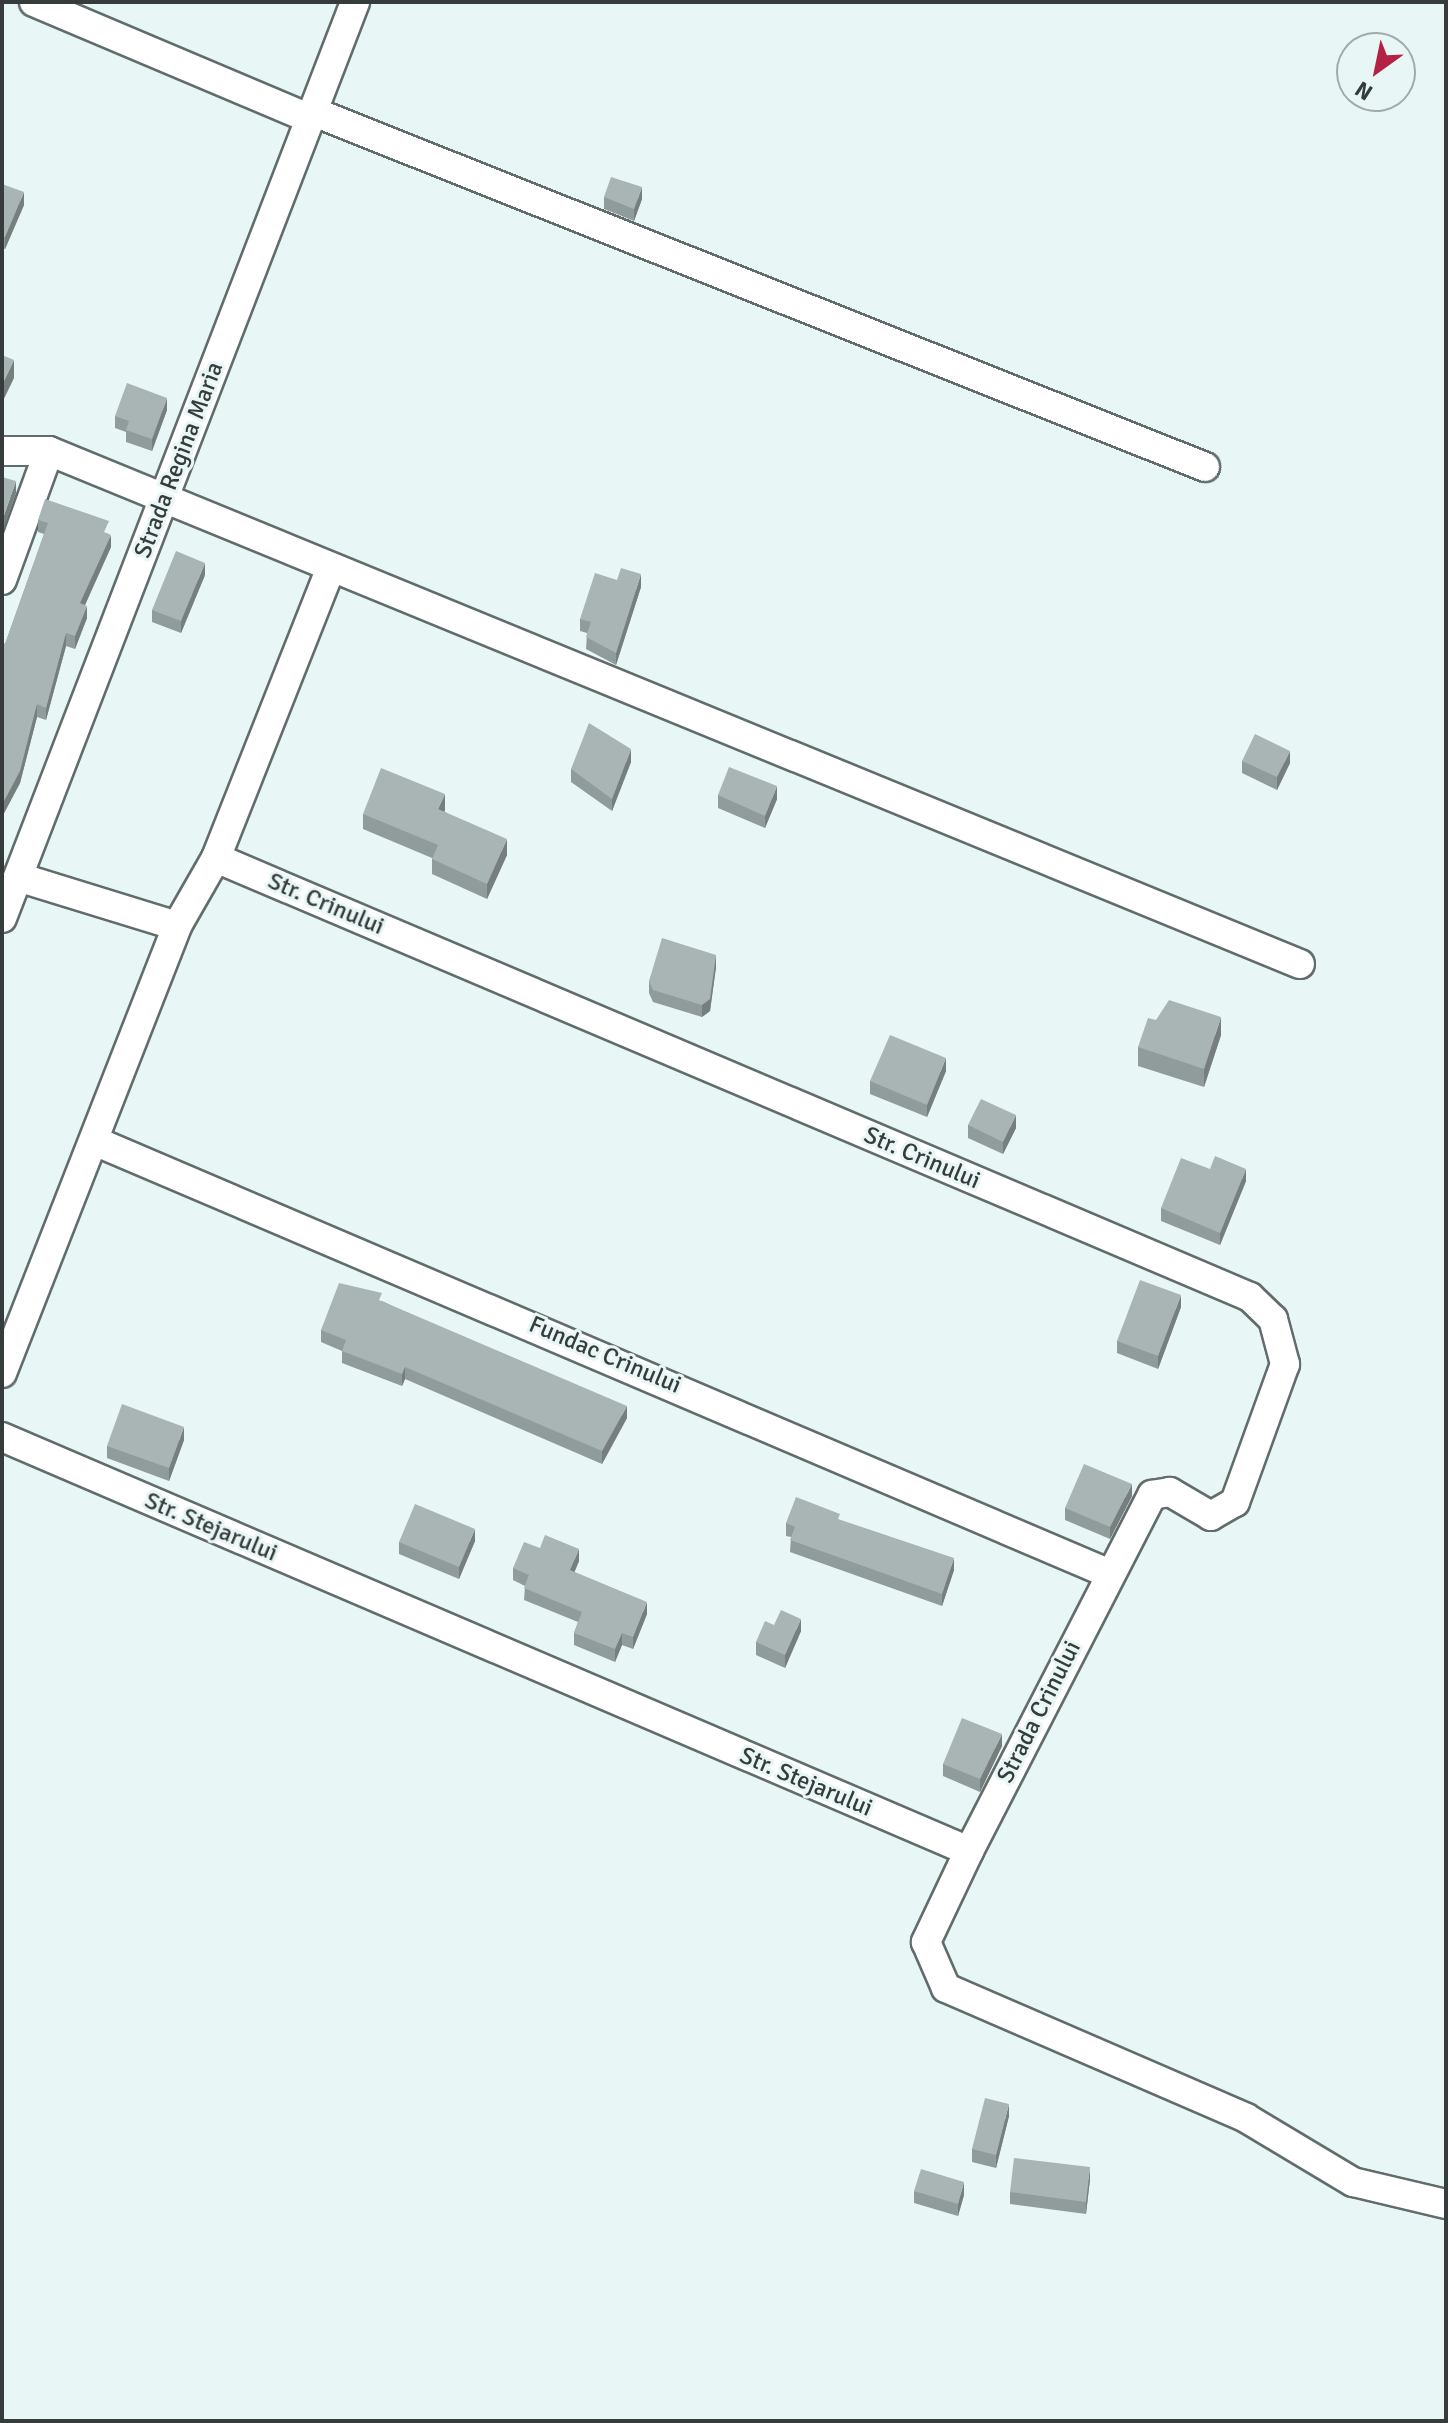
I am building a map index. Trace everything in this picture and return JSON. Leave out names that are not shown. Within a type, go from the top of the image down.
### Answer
[{"type":"street","points":[[34,2],[312,115],[1205,467]]},
{"type":"street","name":"Strada Regina Maria","points":[[2,918],[355,2]]},
{"type":"street","points":[[2,451],[49,451],[166,496],[331,568],[1300,964]]},
{"type":"street","points":[[2,580],[49,451]]},
{"type":"street","points":[[2,1373],[97,1142],[177,926],[216,858],[331,568]]},
{"type":"street","name":"Str. Crinului","points":[[216,858],[1250,1297],[1273,1319],[1286,1350],[1235,1502],[1211,1516],[1170,1492],[1152,1495],[1110,1574]]},
{"type":"street","points":[[18,877],[177,926]]},
{"type":"street","name":"Fundac Crinului","points":[[97,1142],[1110,1574]]},
{"type":"street","name":"Str. Stejarului","points":[[2,1437],[969,1851]]},
{"type":"street","name":"Strada Crinului","points":[[969,1851],[1110,1574]]},
{"type":"street","points":[[969,1851],[926,1942],[946,1988],[1246,2118],[1353,2182],[1446,2204]]},
{"type":"building","points":[[611,177],[642,187],[634,209],[604,197]]},
{"type":"building","points":[[2,184],[24,192],[5,237],[2,236]]},
{"type":"building","points":[[2,355],[14,360],[2,385]]},
{"type":"building","points":[[127,383],[167,398],[152,439],[126,430],[129,421],[115,416]]},
{"type":"building","points":[[2,477],[16,481],[2,521]]},
{"type":"building","points":[[45,499],[109,521],[104,532],[111,535],[80,603],[87,606],[75,636],[66,633],[46,708],[37,704],[20,771],[2,805],[2,642],[5,644],[48,523],[38,520]]},
{"type":"building","points":[[176,551],[205,563],[181,621],[152,610]]},
{"type":"building","points":[[621,568],[641,574],[616,653],[586,637],[591,622],[580,619],[595,573],[617,580]]},
{"type":"building","points":[[589,723],[631,749],[612,799],[571,769]]},
{"type":"building","points":[[1255,734],[1290,751],[1277,777],[1242,761]]},
{"type":"building","points":[[729,767],[777,786],[765,816],[718,795]]},
{"type":"building","points":[[381,768],[445,794],[438,809],[507,839],[487,884],[432,859],[438,845],[363,814]]},
{"type":"building","points":[[662,938],[716,955],[710,999],[702,1005],[653,990],[649,981]]},
{"type":"building","points":[[1169,1000],[1221,1017],[1204,1069],[1138,1047],[1148,1018],[1156,1020]]},
{"type":"building","points":[[890,1035],[946,1058],[927,1105],[870,1081]]},
{"type":"building","points":[[981,1099],[1016,1115],[1003,1142],[968,1125]]},
{"type":"building","points":[[1215,1156],[1246,1169],[1220,1233],[1161,1208],[1181,1158],[1210,1169]]},
{"type":"building","points":[[1140,1280],[1181,1295],[1158,1356],[1117,1341]]},
{"type":"building","points":[[339,1283],[382,1293],[379,1300],[627,1406],[602,1451],[405,1367],[402,1374],[342,1351],[346,1340],[321,1330]]},
{"type":"building","points":[[122,1404],[184,1427],[169,1468],[107,1446]]},
{"type":"building","points":[[1084,1464],[1132,1484],[1110,1527],[1065,1508]]},
{"type":"building","points":[[796,1497],[840,1514],[838,1519],[954,1558],[942,1594],[790,1540],[795,1527],[786,1523]]},
{"type":"building","points":[[415,1504],[475,1529],[459,1567],[399,1542]]},
{"type":"building","points":[[545,1535],[579,1549],[570,1570],[647,1602],[633,1637],[622,1633],[615,1649],[574,1633],[582,1612],[524,1588],[529,1575],[513,1568],[524,1542],[540,1548]]},
{"type":"building","points":[[781,1610],[801,1619],[785,1655],[756,1642],[765,1621],[774,1625]]},
{"type":"building","points":[[962,1718],[1002,1734],[980,1779],[943,1764]]},
{"type":"building","points":[[985,2098],[1009,2104],[996,2155],[972,2149]]},
{"type":"building","points":[[1014,2158],[1090,2167],[1086,2202],[1010,2192]]},
{"type":"building","points":[[921,2169],[964,2182],[958,2204],[914,2191]]}]
